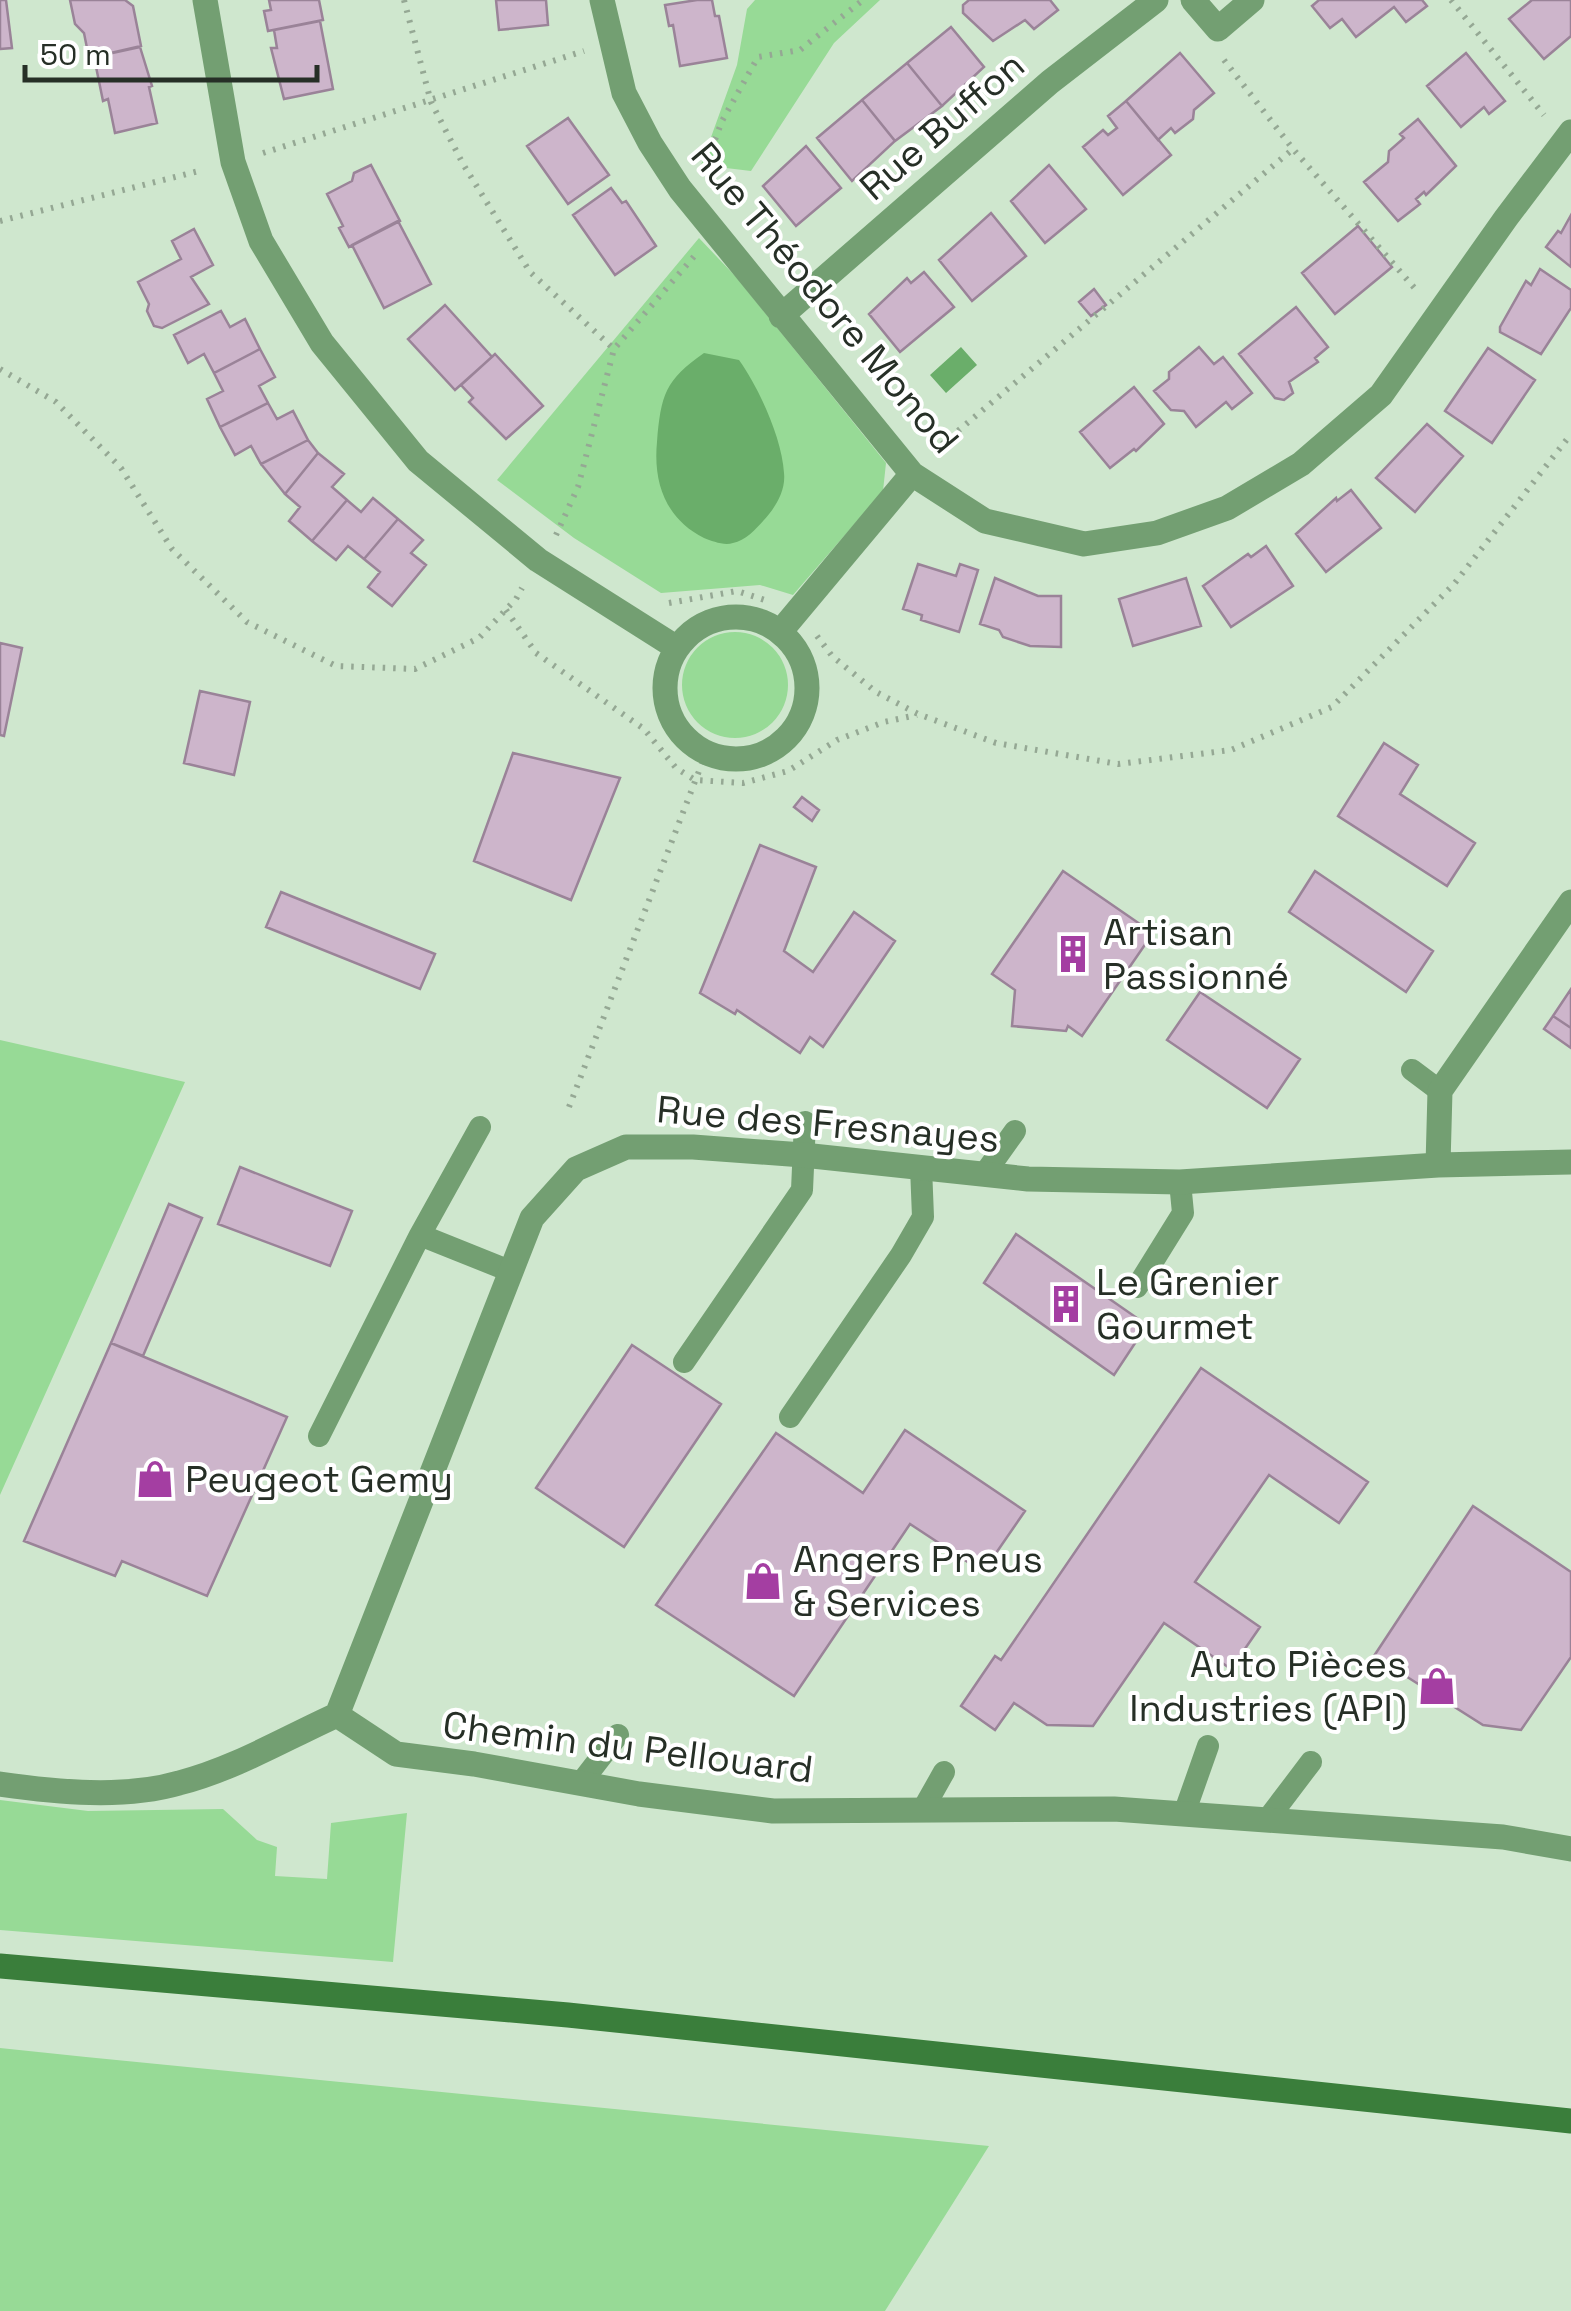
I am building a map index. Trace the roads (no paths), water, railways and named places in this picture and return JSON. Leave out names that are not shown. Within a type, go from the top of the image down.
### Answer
[{"type":"main road","points":[[0,1966],[568,2015],[1571,2121]]},
{"type":"street","points":[[204,0],[234,162],[261,241],[322,343],[418,461],[538,560],[677,648]]},
{"type":"street","name":"Rue Théodore Monod","points":[[602,0],[624,93],[680,189],[912,474],[985,521],[1084,544],[1157,533],[1226,508],[1301,464],[1381,395],[1568,135]]},
{"type":"street","name":"Rue Buffon","points":[[781,316],[1050,82],[1156,0]]},
{"type":"street","points":[[1193,0],[1218,29],[1252,0]]},
{"type":"street","points":[[780,632],[912,474]]},
{"type":"street","points":[[737,617],[760,621],[780,632],[796,649],[806,670],[808,693],[803,716],[790,736],[772,750],[751,758],[728,760],[706,753],[686,739],[671,718],[665,695],[667,670],[677,648],[693,631],[713,620],[737,617]]},
{"type":"street","points":[[1438,1165],[1440,1091],[1571,902]]},
{"type":"street","name":"Rue des Fresnayes","points":[[337,1715],[532,1218],[576,1169],[626,1147],[693,1147],[802,1155],[1028,1178],[1180,1182],[1438,1165],[1571,1162]]},
{"type":"street","points":[[0,1784],[40,1790],[125,1790],[177,1784],[337,1715]]},
{"type":"street","name":"Chemin du Pellouard","points":[[337,1715],[396,1754],[773,1811],[1114,1809],[1503,1836],[1571,1850]]},
{"type":"lane","points":[[1412,1070],[1440,1091]]},
{"type":"lane","points":[[684,1362],[797,1200],[802,1190],[805,1122]]},
{"type":"lane","points":[[319,1436],[420,1235],[480,1126]]},
{"type":"lane","points":[[985,1173],[1015,1131]]},
{"type":"lane","points":[[790,1417],[901,1255],[922,1217],[920,1167]]},
{"type":"lane","points":[[1137,1287],[1183,1213],[1180,1182]]},
{"type":"lane","points":[[420,1235],[510,1270]]},
{"type":"lane","points":[[580,1784],[618,1735]]},
{"type":"lane","points":[[1184,1814],[1208,1746]]},
{"type":"lane","points":[[1267,1820],[1311,1762]]},
{"type":"lane","points":[[922,1810],[944,1772]]},
{"type":"place","name":"Artisan Passionné","points":[[1073,954]]},
{"type":"place","name":"Le Grenier Gourmet","points":[[1066,1304]]},
{"type":"place","name":"Peugeot Gemy","points":[[155,1479]]},
{"type":"place","name":"Angers Pneus & Services","points":[[763,1581]]},
{"type":"place","name":"Auto Pièces Industries (API)","points":[[1437,1686]]}]
